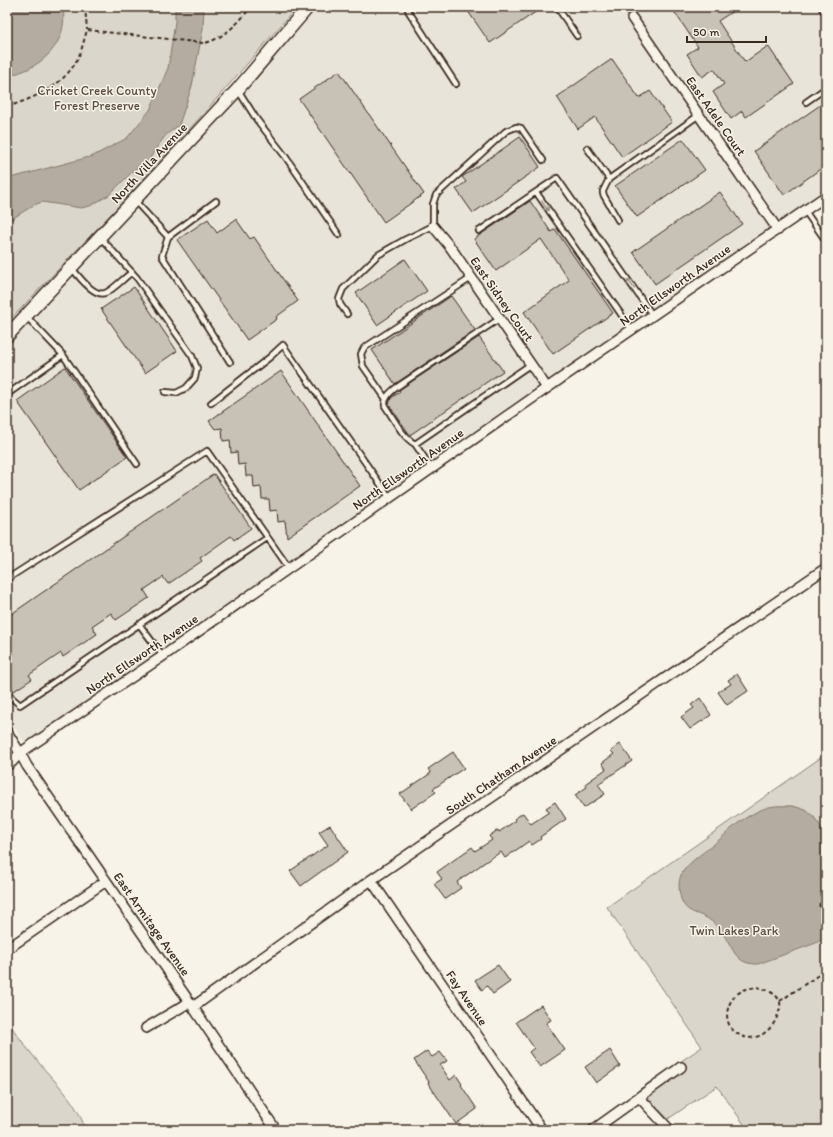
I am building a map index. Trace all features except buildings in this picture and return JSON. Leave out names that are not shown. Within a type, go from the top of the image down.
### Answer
[{"type":"main road","name":"North Villa Avenue","points":[[7,336],[238,88],[308,7]]},
{"type":"street","name":"East Adele Court","points":[[632,18],[778,230]]},
{"type":"street","name":"North Ellsworth Avenue","points":[[7,765],[20,753],[164,656],[547,388],[826,196]]},
{"type":"street","name":"East Sidney Court","points":[[433,226],[451,248],[547,388]]},
{"type":"street","name":"South Chatham Avenue","points":[[146,1028],[192,1004],[826,568]]},
{"type":"street","name":"East Armitage Avenue","points":[[7,732],[27,766],[192,1004],[276,1130]]},
{"type":"street","name":"Fay Avenue","points":[[371,880],[542,1130]]},
{"type":"street","points":[[7,948],[106,881]]},
{"type":"street","points":[[593,1130],[681,1067]]},
{"type":"street","points":[[639,1097],[670,1130]]},
{"type":"lane","points":[[407,7],[456,84]]},
{"type":"lane","points":[[558,7],[577,36]]},
{"type":"lane","points":[[821,7],[826,14]]},
{"type":"lane","points":[[238,88],[257,120],[285,156],[339,234]]},
{"type":"lane","points":[[806,102],[826,88]]},
{"type":"lane","points":[[618,220],[603,194],[609,179],[699,115]]},
{"type":"lane","points":[[347,314],[340,304],[339,299],[343,289],[378,255],[406,238],[433,226],[433,204],[436,195],[506,131],[516,127],[521,128],[543,160]]},
{"type":"lane","points":[[587,148],[609,179]]},
{"type":"lane","points":[[479,231],[557,178],[653,316]]},
{"type":"lane","points":[[536,192],[632,330]]},
{"type":"lane","points":[[134,200],[168,237]]},
{"type":"lane","points":[[216,201],[168,237],[162,256],[230,362]]},
{"type":"lane","points":[[805,211],[826,241]]},
{"type":"lane","points":[[100,236],[132,272],[192,356],[197,368],[195,378],[186,388],[176,393],[165,392]]},
{"type":"lane","points":[[71,268],[87,285],[95,292],[100,294],[107,292],[132,272]]},
{"type":"lane","points":[[386,399],[363,366],[361,354],[364,348],[471,278]]},
{"type":"lane","points":[[26,316],[63,355],[138,464]]},
{"type":"lane","points":[[432,469],[415,444],[405,435],[385,406],[384,401],[397,387],[500,319]]},
{"type":"lane","points":[[211,403],[284,345],[390,498]]},
{"type":"lane","points":[[9,393],[63,355]]},
{"type":"lane","points":[[415,444],[531,364]]},
{"type":"lane","points":[[7,579],[207,451],[289,568]]},
{"type":"lane","points":[[7,691],[20,705],[267,538]]},
{"type":"lane","points":[[140,624],[164,656]]},
{"type":"path","points":[[7,108],[50,89],[62,80],[72,68],[81,52],[87,30],[84,7]]},
{"type":"path","points":[[87,30],[204,43],[213,41],[221,36],[248,12],[250,7]]},
{"type":"path","points":[[820,903],[820,909],[826,910]]},
{"type":"path","points":[[780,1001],[826,970]]},
{"type":"path","points":[[757,987],[764,988],[776,996],[780,1001],[779,1012],[773,1026],[766,1032],[757,1036],[749,1038],[743,1037],[731,1028],[728,1022],[727,1016],[730,1003],[738,993],[744,990],[757,987]]},
{"type":"shaded area","points":[[7,7],[63,7],[64,20],[62,32],[50,53],[31,67],[19,73],[7,76]]},
{"type":"shaded area","points":[[175,7],[204,7],[203,29],[192,86],[179,125],[166,135],[154,151],[148,163],[135,169],[109,195],[90,206],[81,208],[42,202],[34,205],[7,222],[7,179],[93,156],[127,138],[150,110],[168,68],[175,22]]},
{"type":"shaded area","points":[[312,7],[826,7],[826,191],[25,744],[7,717],[7,344]]},
{"type":"shaded area","points":[[793,806],[806,810],[814,817],[821,827],[826,881],[826,935],[816,943],[758,964],[750,964],[739,958],[726,938],[713,923],[707,918],[691,912],[685,907],[681,899],[679,884],[680,878],[688,865],[744,819],[769,807]]},
{"type":"green space","name":"Cricket Creek County Forest Preserve","points":[[7,7],[297,7],[166,155],[7,323]]},
{"type":"green space","name":"Twin Lakes Park","points":[[826,754],[826,1130],[748,1130],[717,1086],[668,1119],[640,1089],[702,1047],[607,907]]},
{"type":"green space","points":[[7,1021],[31,1053],[64,1091],[76,1109],[85,1129],[84,1130],[15,1130],[7,1118]]}]
